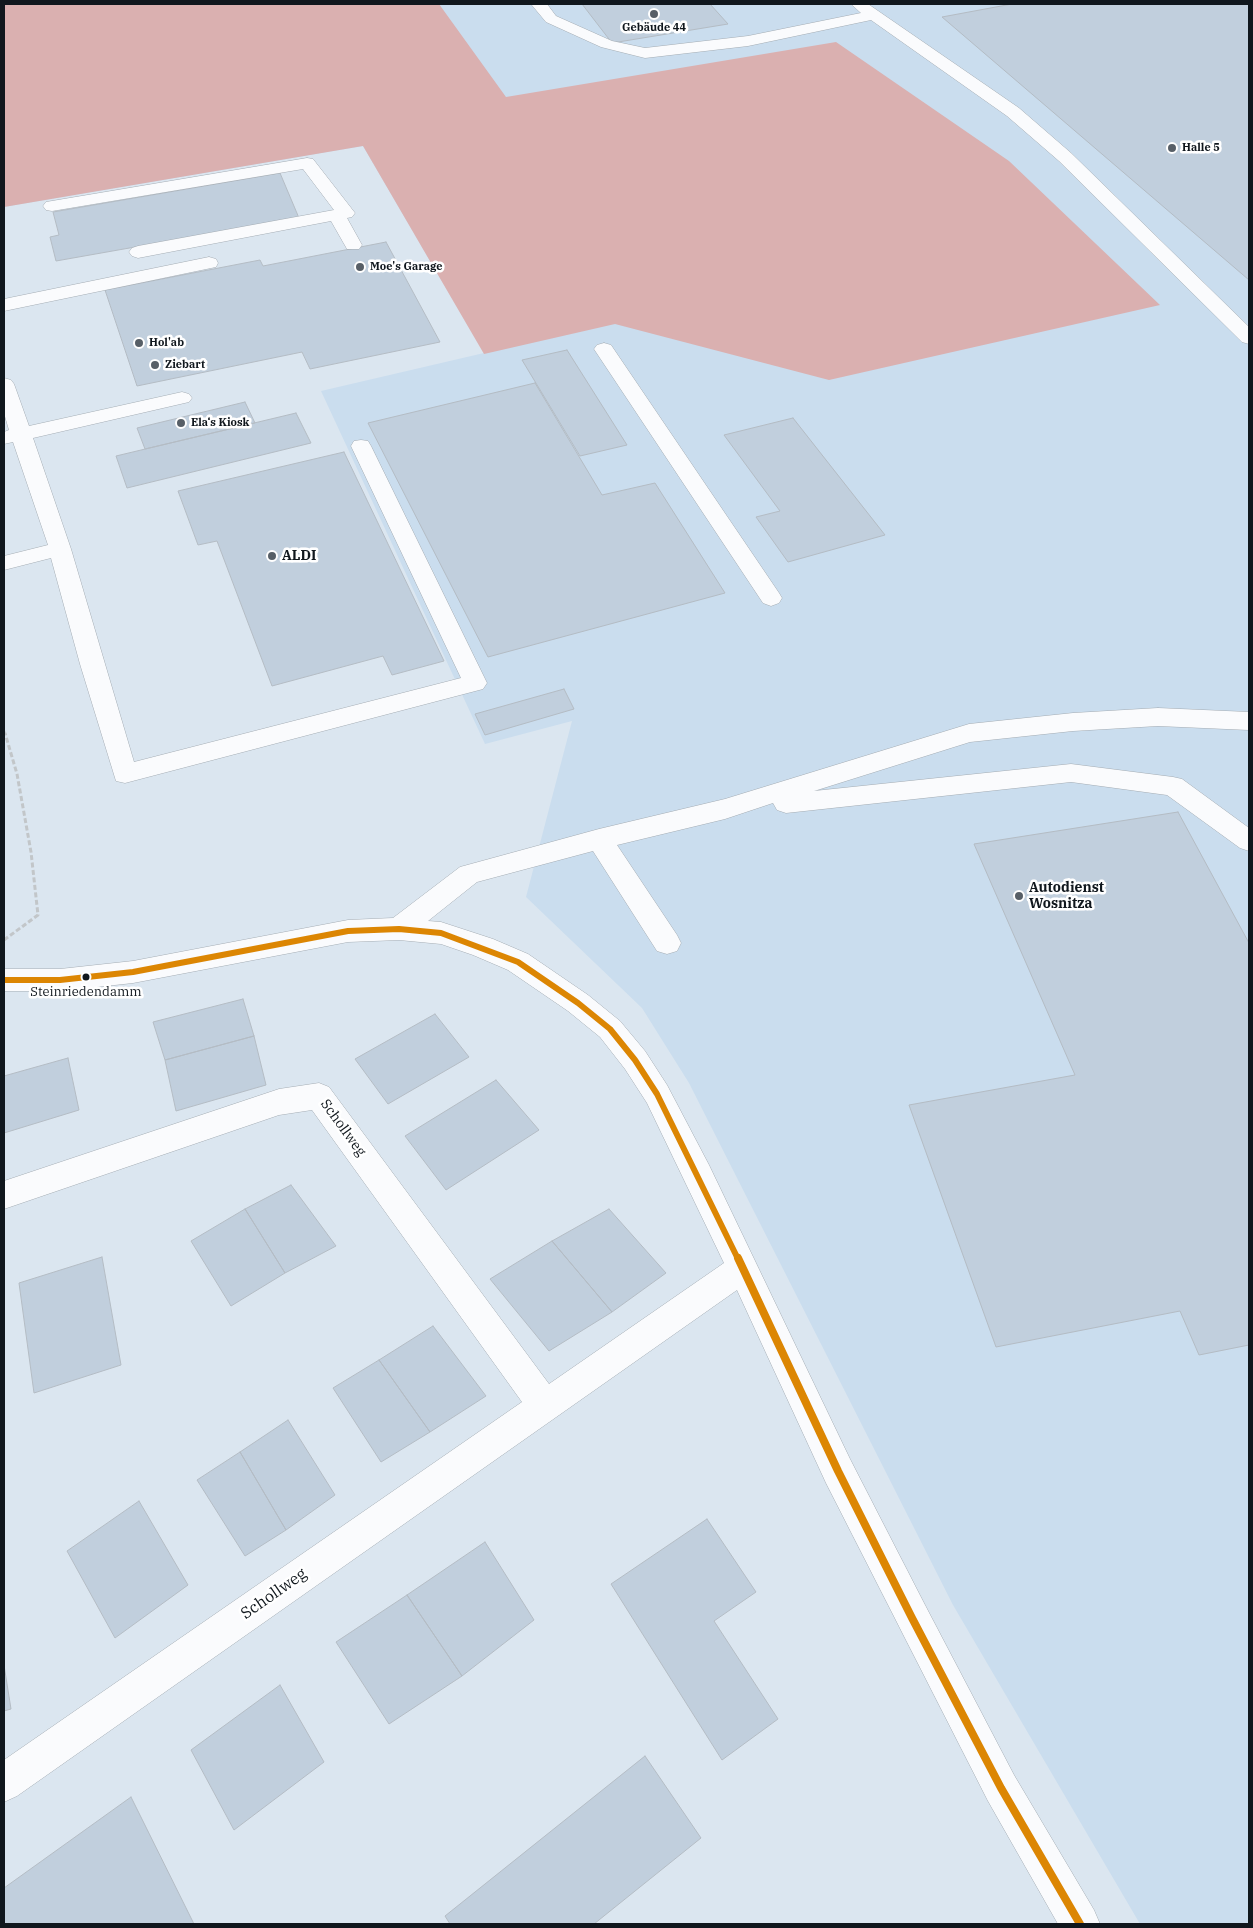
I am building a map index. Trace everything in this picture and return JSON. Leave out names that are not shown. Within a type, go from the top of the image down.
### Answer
[{"type":"street","points":[[539,4],[551,19],[607,44],[645,53],[748,41],[872,15]]},
{"type":"street","points":[[858,4],[1013,112],[1065,157],[1249,338]]},
{"type":"street","points":[[52,206],[307,163],[346,213],[138,252]]},
{"type":"street","points":[[336,215],[353,245]]},
{"type":"street","points":[[4,305],[209,262]]},
{"type":"street","points":[[604,349],[771,598]]},
{"type":"street","points":[[4,384],[12,436],[60,548],[125,774],[475,683],[361,446]]},
{"type":"street","points":[[12,436],[182,398]]},
{"type":"street","points":[[4,563],[60,548]]},
{"type":"street","points":[[398,928],[469,874],[599,839],[725,809],[969,734],[1073,722],[1158,717],[1249,721]]},
{"type":"street","points":[[725,809],[1071,773],[1173,786],[1249,840]]},
{"type":"street","points":[[599,839],[667,943]]},
{"type":"street","points":[[4,980],[60,980],[132,972],[348,932],[398,928],[441,933],[483,947],[518,962],[578,1003],[610,1029],[635,1060],[657,1094],[743,1268],[838,1471],[912,1618],[1001,1788],[1080,1924]]},
{"type":"street","name":"Schollweg","points":[[4,1195],[279,1102],[319,1096],[544,1405]]},
{"type":"street","name":"Schollweg","points":[[4,1783],[743,1268]]},
{"type":"path","points":[[4,730],[17,774],[31,852],[38,914],[4,940]]},
{"type":"shaded area","points":[[4,4],[1249,4],[1249,1924],[1140,1924],[953,1605],[689,1083],[642,1008],[526,897],[572,721],[485,744],[321,391],[484,353],[363,146],[4,207]]},
{"type":"shaded area","points":[[4,4],[439,4],[506,97],[836,42],[1009,161],[1160,305],[829,380],[615,324],[484,354],[363,146],[4,207]]},
{"type":"building","name":"Gebäude 44","points":[[582,4],[710,4],[728,24],[612,43]]},
{"type":"building","name":"Halle 5","points":[[1012,4],[1249,4],[1249,280],[942,17]]},
{"type":"building","points":[[280,173],[299,218],[56,261],[50,237],[59,235],[53,212]]},
{"type":"building","points":[[386,242],[440,342],[310,369],[302,352],[137,386],[105,290],[260,260],[263,266]]},
{"type":"building","points":[[567,350],[627,445],[580,456],[522,360]]},
{"type":"building","points":[[535,383],[602,495],[655,483],[725,593],[488,657],[368,423]]},
{"type":"building","points":[[245,402],[255,423],[145,449],[137,428]]},
{"type":"building","points":[[296,413],[311,443],[127,488],[116,456]]},
{"type":"building","points":[[793,418],[885,535],[788,562],[756,517],[780,511],[724,435]]},
{"type":"building","points":[[344,452],[444,661],[392,675],[383,656],[272,686],[217,541],[198,545],[178,491]]},
{"type":"building","points":[[564,689],[574,709],[485,735],[475,714]]},
{"type":"building","points":[[1178,812],[1249,943],[1249,1345],[1199,1355],[1180,1311],[996,1347],[909,1105],[1075,1075],[974,844]]},
{"type":"building","points":[[243,999],[254,1036],[165,1060],[153,1022]]},
{"type":"building","points":[[435,1014],[469,1057],[388,1104],[355,1059]]},
{"type":"building","points":[[254,1036],[266,1085],[176,1111],[165,1060]]},
{"type":"building","points":[[68,1058],[79,1110],[4,1133],[4,1076]]},
{"type":"building","points":[[496,1080],[539,1130],[446,1190],[405,1136]]},
{"type":"building","points":[[291,1185],[336,1246],[285,1273],[245,1209]]},
{"type":"building","points":[[245,1209],[285,1273],[231,1306],[191,1241]]},
{"type":"building","points":[[609,1209],[666,1273],[612,1312],[552,1241]]},
{"type":"building","points":[[552,1241],[612,1312],[549,1351],[490,1279]]},
{"type":"building","points":[[102,1257],[121,1365],[34,1393],[19,1283]]},
{"type":"building","points":[[433,1326],[486,1396],[430,1432],[379,1360]]},
{"type":"building","points":[[379,1360],[430,1432],[381,1462],[333,1388]]},
{"type":"building","points":[[288,1420],[335,1495],[286,1530],[240,1452]]},
{"type":"building","points":[[240,1452],[286,1530],[245,1556],[197,1480]]},
{"type":"building","points":[[139,1501],[188,1585],[115,1638],[67,1551]]},
{"type":"building","points":[[707,1519],[756,1592],[714,1621],[778,1719],[722,1760],[611,1584]]},
{"type":"building","points":[[485,1542],[534,1620],[462,1676],[407,1595]]},
{"type":"building","points":[[407,1595],[462,1676],[389,1724],[336,1642]]},
{"type":"building","points":[[4,1665],[11,1709],[4,1711]]},
{"type":"building","points":[[280,1685],[324,1762],[234,1830],[191,1750]]},
{"type":"building","points":[[645,1756],[701,1838],[594,1924],[450,1924],[445,1916]]},
{"type":"building","points":[[131,1797],[194,1924],[4,1924],[4,1888]]},
{"type":"transit line","points":[[4,980],[60,980],[133,972],[348,931],[399,929],[441,933],[518,962],[578,1003],[610,1029],[635,1060],[657,1094],[698,1174],[838,1471],[912,1618],[1001,1788],[1080,1924]]},
{"type":"place","name":"Gebäude 44","points":[[654,14]]},
{"type":"place","name":"Halle 5","points":[[1172,148]]},
{"type":"place","name":"Moe's Garage","points":[[360,267]]},
{"type":"place","name":"Hol'ab","points":[[139,343]]},
{"type":"place","name":"Ziebart","points":[[155,365]]},
{"type":"place","name":"Ela‘s Kiosk","points":[[181,423]]},
{"type":"place","name":"ALDI","points":[[272,556]]},
{"type":"place","name":"Autodienst Wosnitza","points":[[1019,896]]},
{"type":"place","name":"Steinriedendamm","points":[[86,977]]}]
